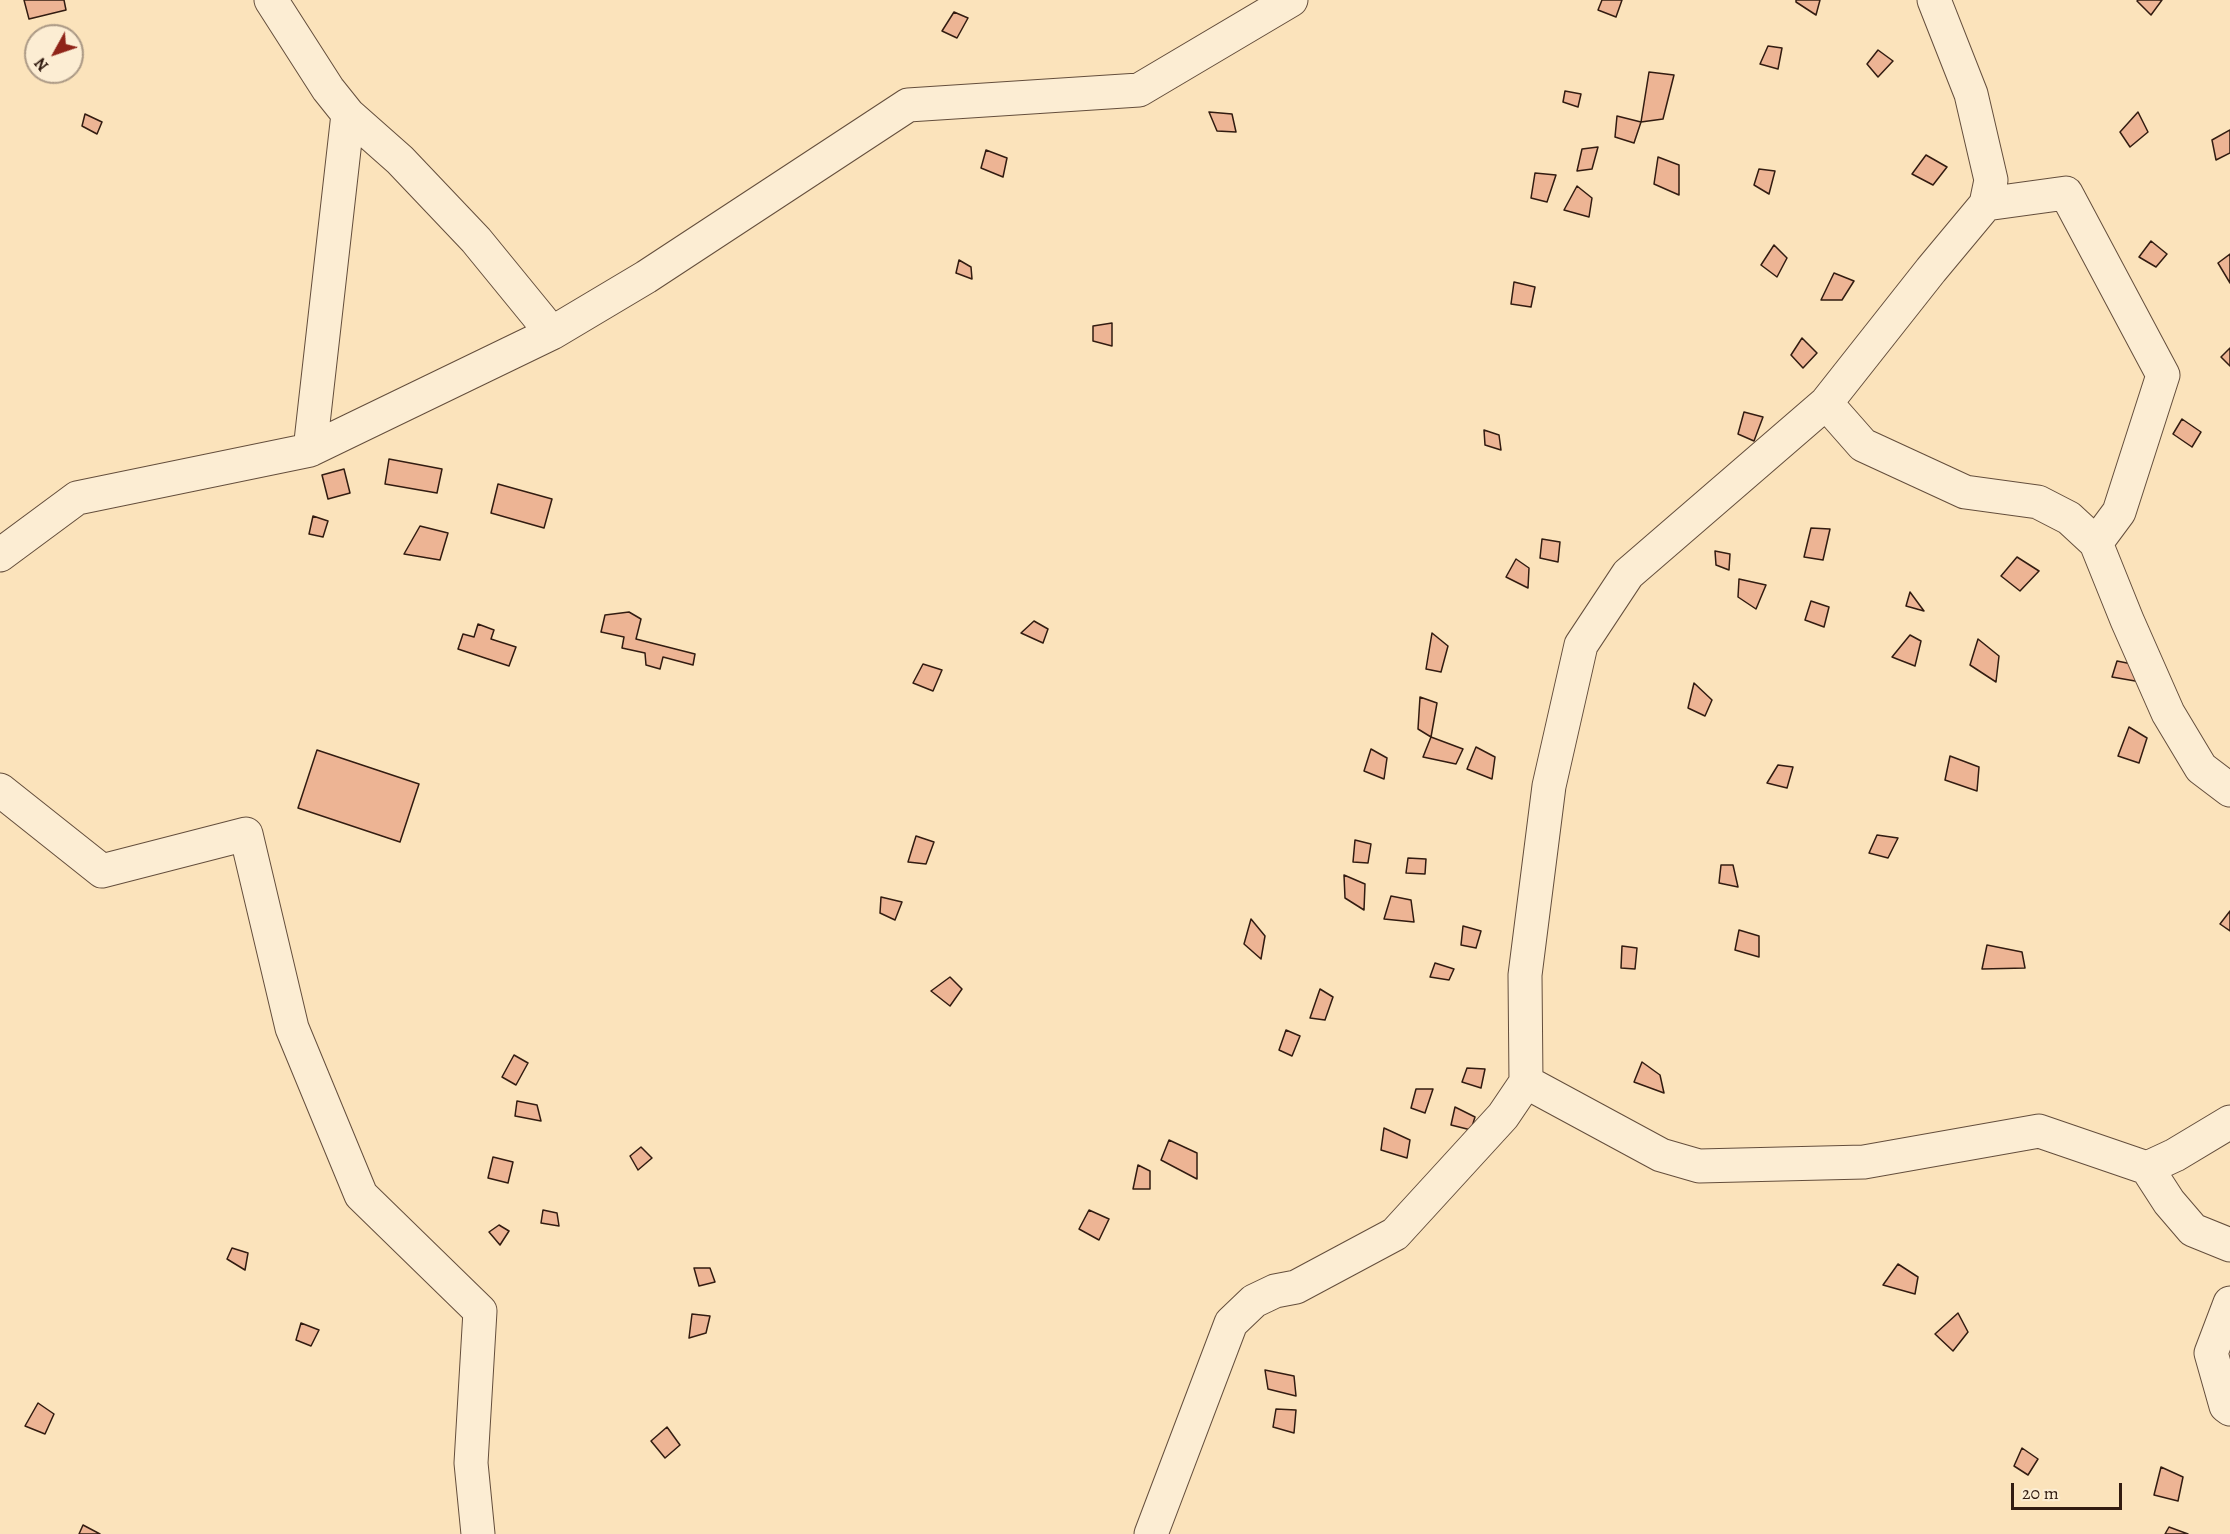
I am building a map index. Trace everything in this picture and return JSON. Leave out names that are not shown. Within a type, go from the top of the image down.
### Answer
[{"type":"street","points":[[271,0],[328,89],[348,114],[400,160],[476,240],[552,333]]},
{"type":"street","points":[[0,555],[77,498],[310,450],[552,333],[646,277],[908,105],[1139,90],[1291,0]]},
{"type":"street","points":[[1151,1534],[1231,1323],[1254,1301],[1275,1291],[1296,1287],[1395,1234],[1503,1116],[1526,1082],[1525,975],[1549,786],[1581,645],[1628,574],[1826,403],[1986,204],[1991,180],[1971,94],[1934,0]]},
{"type":"street","points":[[310,450],[348,114]]},
{"type":"street","points":[[1986,204],[2066,193],[2163,375],[2119,512],[2096,543]]},
{"type":"street","points":[[1826,403],[1863,445],[1965,492],[2037,502],[2069,518],[2096,543],[2168,713],[2201,768],[2230,790]]},
{"type":"street","points":[[0,790],[102,871],[246,834],[292,1028],[361,1195],[480,1311],[471,1463],[478,1534]]},
{"type":"street","points":[[1526,1082],[1661,1155],[1699,1166],[1864,1162],[2039,1131],[2147,1168],[2169,1202],[2193,1230],[2230,1245]]},
{"type":"street","points":[[2147,1168],[2175,1155],[2230,1122]]},
{"type":"street","points":[[2230,1303],[2211,1353],[2226,1406],[2230,1409]]},
{"type":"building","points":[[24,0],[64,0],[66,10],[29,19]]},
{"type":"building","points":[[1602,0],[1622,0],[1616,17],[1598,10]]},
{"type":"building","points":[[1796,0],[1820,0],[1816,15],[1796,2]]},
{"type":"building","points":[[2138,0],[2162,0],[2151,15]]},
{"type":"building","points":[[954,12],[968,18],[957,38],[942,31]]},
{"type":"building","points":[[1768,46],[1782,48],[1778,69],[1760,64]]},
{"type":"building","points":[[1878,50],[1893,61],[1878,77],[1867,64]]},
{"type":"building","points":[[1649,72],[1674,75],[1663,119],[1641,122]]},
{"type":"building","points":[[1565,91],[1581,94],[1578,107],[1563,102]]},
{"type":"building","points":[[1209,112],[1232,114],[1236,132],[1217,131]]},
{"type":"building","points":[[2138,112],[2148,132],[2130,147],[2120,132]]},
{"type":"building","points":[[85,114],[102,122],[97,134],[82,126]]},
{"type":"building","points":[[1617,116],[1641,122],[1634,143],[1615,137]]},
{"type":"building","points":[[2230,130],[2230,153],[2216,160],[2212,140]]},
{"type":"building","points":[[1598,147],[1592,169],[1577,171],[1582,149]]},
{"type":"building","points":[[986,150],[1007,158],[1003,177],[981,168]]},
{"type":"building","points":[[1926,155],[1947,167],[1933,185],[1912,174]]},
{"type":"building","points":[[1658,157],[1679,165],[1679,195],[1654,184]]},
{"type":"building","points":[[1759,169],[1775,171],[1769,194],[1754,185]]},
{"type":"building","points":[[1535,173],[1556,175],[1547,202],[1531,198]]},
{"type":"building","points":[[1577,186],[1592,198],[1589,217],[1564,210]]},
{"type":"building","points":[[2151,241],[2167,254],[2156,267],[2139,257]]},
{"type":"building","points":[[1774,245],[1787,258],[1777,277],[1761,265]]},
{"type":"building","points":[[2230,254],[2230,283],[2218,263]]},
{"type":"building","points":[[959,260],[971,267],[972,279],[956,273]]},
{"type":"building","points":[[1834,273],[1854,281],[1842,300],[1821,300]]},
{"type":"building","points":[[1514,282],[1535,287],[1531,307],[1511,304]]},
{"type":"building","points":[[1112,323],[1112,346],[1093,341],[1093,326]]},
{"type":"building","points":[[1802,338],[1817,353],[1803,368],[1791,355]]},
{"type":"building","points":[[2230,348],[2230,366],[2221,357]]},
{"type":"building","points":[[1744,412],[1763,417],[1754,441],[1738,434]]},
{"type":"building","points":[[2182,419],[2201,432],[2192,447],[2173,434]]},
{"type":"building","points":[[1484,430],[1499,435],[1501,450],[1485,445]]},
{"type":"building","points":[[389,459],[442,469],[437,493],[385,484]]},
{"type":"building","points":[[344,469],[350,493],[328,499],[322,475]]},
{"type":"building","points":[[498,484],[552,499],[544,528],[491,513]]},
{"type":"building","points":[[313,516],[328,521],[323,537],[309,534]]},
{"type":"building","points":[[420,526],[448,533],[440,560],[404,554]]},
{"type":"building","points":[[1811,528],[1830,529],[1823,560],[1804,557]]},
{"type":"building","points":[[1542,539],[1560,542],[1558,562],[1540,558]]},
{"type":"building","points":[[1715,551],[1730,554],[1729,570],[1716,565]]},
{"type":"building","points":[[2017,557],[2039,571],[2020,591],[2001,576]]},
{"type":"building","points":[[1516,559],[1529,568],[1528,588],[1506,577]]},
{"type":"building","points":[[1739,579],[1766,585],[1756,609],[1738,597]]},
{"type":"building","points":[[1910,592],[1924,611],[1906,606]]},
{"type":"building","points":[[1811,601],[1829,607],[1824,627],[1805,620]]},
{"type":"building","points":[[629,612],[641,619],[636,639],[695,654],[693,665],[663,657],[660,669],[646,665],[645,653],[622,648],[624,637],[601,632],[605,615]]},
{"type":"building","points":[[1034,621],[1048,629],[1043,643],[1021,633]]},
{"type":"building","points":[[478,624],[494,630],[491,639],[516,647],[509,666],[458,649],[463,634],[474,637]]},
{"type":"building","points":[[1432,633],[1448,646],[1441,672],[1426,669]]},
{"type":"building","points":[[1910,635],[1921,641],[1915,666],[1892,657]]},
{"type":"building","points":[[1978,639],[1999,656],[1996,682],[1970,665]]},
{"type":"building","points":[[2117,661],[2132,664],[2141,682],[2112,677]]},
{"type":"building","points":[[923,664],[942,670],[933,691],[913,683]]},
{"type":"building","points":[[1694,683],[1712,700],[1705,716],[1688,708]]},
{"type":"building","points":[[1420,697],[1437,703],[1431,737],[1418,729]]},
{"type":"building","points":[[2129,727],[2147,738],[2139,763],[2118,756]]},
{"type":"building","points":[[1431,737],[1463,749],[1456,764],[1423,757]]},
{"type":"building","points":[[1476,747],[1495,757],[1492,779],[1467,769]]},
{"type":"building","points":[[1371,749],[1387,758],[1384,779],[1364,771]]},
{"type":"building","points":[[317,750],[419,784],[400,842],[298,808]]},
{"type":"building","points":[[1950,756],[1979,767],[1977,791],[1945,780]]},
{"type":"building","points":[[1778,765],[1793,767],[1787,788],[1767,783]]},
{"type":"building","points":[[1877,835],[1898,838],[1888,858],[1869,853]]},
{"type":"building","points":[[916,836],[934,842],[926,864],[908,862]]},
{"type":"building","points":[[1355,840],[1371,844],[1368,863],[1353,862]]},
{"type":"building","points":[[1408,858],[1426,859],[1425,874],[1406,873]]},
{"type":"building","points":[[1721,865],[1733,865],[1738,887],[1719,883]]},
{"type":"building","points":[[1344,875],[1365,884],[1364,910],[1345,898]]},
{"type":"building","points":[[1391,896],[1411,900],[1414,922],[1384,919]]},
{"type":"building","points":[[881,897],[902,902],[895,920],[880,913]]},
{"type":"building","points":[[2230,911],[2230,931],[2220,924]]},
{"type":"building","points":[[1251,919],[1265,936],[1261,959],[1244,944]]},
{"type":"building","points":[[1463,926],[1481,931],[1476,948],[1461,945]]},
{"type":"building","points":[[1739,930],[1759,936],[1759,957],[1735,950]]},
{"type":"building","points":[[1987,945],[2022,952],[2025,968],[1982,969]]},
{"type":"building","points":[[1622,946],[1637,948],[1635,969],[1621,968]]},
{"type":"building","points":[[1435,963],[1454,969],[1449,980],[1430,977]]},
{"type":"building","points":[[950,977],[962,989],[950,1006],[931,991]]},
{"type":"building","points":[[1320,989],[1333,997],[1325,1020],[1310,1018]]},
{"type":"building","points":[[1286,1030],[1300,1036],[1292,1056],[1279,1050]]},
{"type":"building","points":[[514,1055],[528,1063],[516,1085],[502,1077]]},
{"type":"building","points":[[1642,1062],[1660,1075],[1664,1093],[1634,1082]]},
{"type":"building","points":[[1467,1068],[1485,1069],[1481,1088],[1462,1082]]},
{"type":"building","points":[[1416,1089],[1433,1089],[1425,1113],[1411,1108]]},
{"type":"building","points":[[517,1101],[537,1105],[541,1121],[515,1116]]},
{"type":"building","points":[[1455,1107],[1475,1117],[1471,1130],[1451,1125]]},
{"type":"building","points":[[1384,1128],[1410,1140],[1407,1158],[1381,1150]]},
{"type":"building","points":[[1169,1140],[1197,1153],[1197,1179],[1161,1160]]},
{"type":"building","points":[[641,1147],[652,1158],[638,1170],[630,1156]]},
{"type":"building","points":[[493,1157],[513,1162],[508,1183],[488,1178]]},
{"type":"building","points":[[1138,1165],[1150,1171],[1150,1189],[1133,1189]]},
{"type":"building","points":[[543,1210],[557,1213],[559,1226],[541,1223]]},
{"type":"building","points":[[1089,1210],[1109,1219],[1099,1240],[1079,1229]]},
{"type":"building","points":[[499,1225],[509,1231],[500,1245],[489,1232]]},
{"type":"building","points":[[232,1248],[248,1253],[245,1270],[227,1259]]},
{"type":"building","points":[[1898,1264],[1918,1277],[1915,1294],[1883,1285]]},
{"type":"building","points":[[694,1268],[710,1268],[715,1282],[699,1286]]},
{"type":"building","points":[[1958,1313],[1968,1332],[1953,1351],[1935,1334]]},
{"type":"building","points":[[692,1314],[710,1316],[706,1333],[689,1338]]},
{"type":"building","points":[[301,1323],[319,1330],[311,1346],[296,1340]]},
{"type":"building","points":[[1265,1370],[1294,1376],[1296,1396],[1268,1389]]},
{"type":"building","points":[[38,1403],[54,1414],[45,1434],[25,1426]]},
{"type":"building","points":[[1276,1409],[1296,1410],[1294,1433],[1273,1427]]},
{"type":"building","points":[[667,1427],[680,1445],[665,1458],[651,1441]]},
{"type":"building","points":[[2022,1448],[2038,1459],[2028,1475],[2014,1466]]},
{"type":"building","points":[[2161,1467],[2183,1477],[2178,1501],[2154,1495]]},
{"type":"building","points":[[83,1525],[100,1534],[79,1534]]},
{"type":"building","points":[[2169,1527],[2188,1534],[2165,1534]]}]
